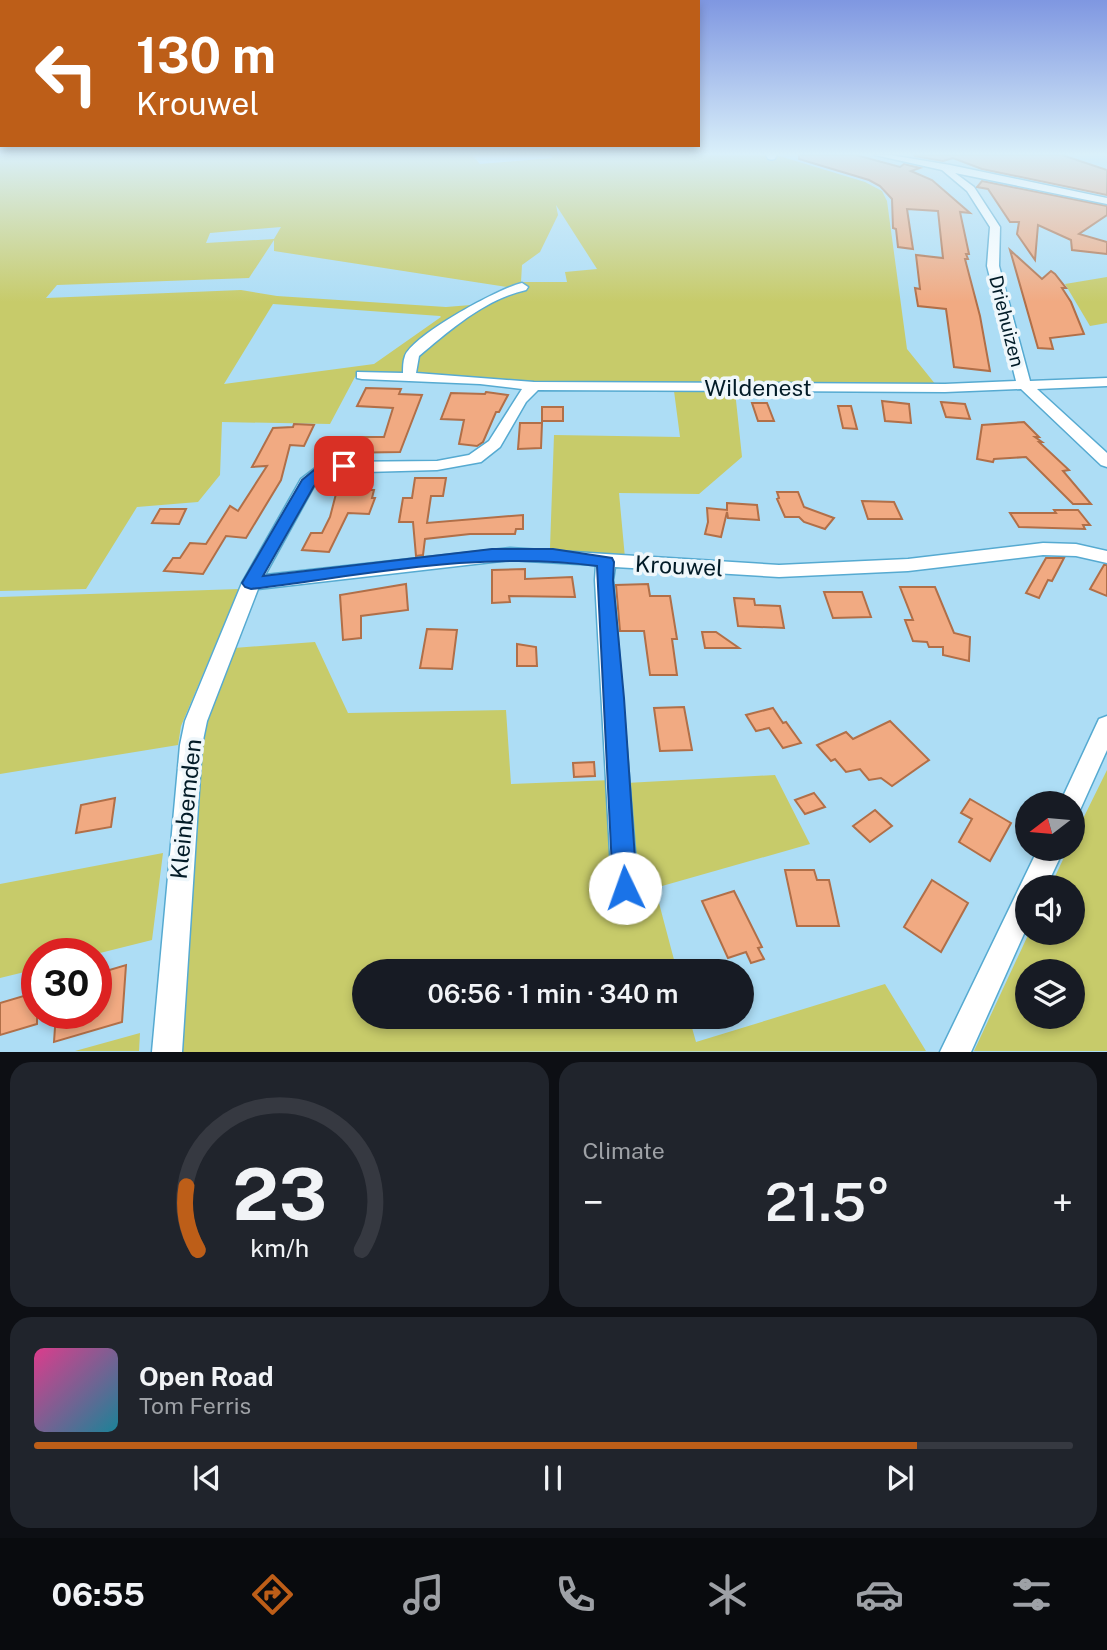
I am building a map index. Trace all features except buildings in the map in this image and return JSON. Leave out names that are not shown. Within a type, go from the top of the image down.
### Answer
[{"type":"street","name":"Driehuizen","points":[[980,204],[995,227],[993,266],[1021,376],[1026,386],[1107,462]]},
{"type":"street","points":[[409,376],[412,355],[444,328],[512,289],[522,287]]},
{"type":"street","name":"Wildenest","points":[[362,374],[480,380],[534,386],[796,388],[1026,386],[1107,382]]},
{"type":"street","name":"Kleinbemden","points":[[167,1052],[191,745],[196,721],[251,583],[314,475],[324,469],[344,466],[469,462],[490,449],[524,393],[534,386]]},
{"type":"street","name":"Krouwel","points":[[251,583],[492,555],[542,554],[606,562],[779,571],[908,565],[1043,549],[1076,551],[1107,558]]},
{"type":"street","points":[[606,562],[604,580],[625,888]]},
{"type":"street","points":[[1077,791],[1107,725]]},
{"type":"street","points":[[955,1052],[1015,924]]},
{"type":"green space","points":[[0,204],[887,204],[907,349],[936,385],[538,382],[361,373],[355,377],[330,424],[222,422],[220,475],[198,502],[137,507],[86,589],[0,591]],"holes":[[[556,205],[597,269],[565,272],[567,282],[521,282],[522,265],[540,252],[558,215]],[[281,227],[274,239],[206,243],[210,233]],[[274,240],[274,251],[507,287],[471,305],[446,307],[277,296],[241,290],[46,298],[57,285],[249,278]],[[273,304],[440,316],[441,317],[374,364],[224,384]]]},
{"type":"green space","points":[[1107,277],[1107,323],[1090,326],[1065,284]]},
{"type":"green space","points":[[674,391],[735,391],[742,457],[699,494],[619,493],[625,558],[550,548],[554,435],[680,437]]},
{"type":"green space","points":[[239,589],[181,726],[178,745],[0,774],[0,597]]},
{"type":"green space","points":[[315,642],[348,713],[506,710],[511,784],[612,780],[626,783],[775,775],[810,844],[655,888],[674,959],[352,959],[352,1029],[692,1029],[696,1042],[738,1029],[754,1029],[754,1024],[885,984],[926,1051],[177,1052],[200,724],[234,648]]},
{"type":"green space","points":[[1107,770],[1107,1051],[974,1051],[1015,963],[1015,1029],[1085,1029],[1085,959],[1017,959],[1023,945],[1085,945],[1085,875],[1056,875],[1062,861],[1085,861],[1085,815]]},
{"type":"green space","points":[[163,853],[152,940],[112,950],[112,938],[21,938],[21,973],[0,978],[0,884]]},
{"type":"green space","points":[[140,1033],[139,1051],[75,1051]]},
{"type":"route","points":[[344,466],[324,469],[307,483],[251,583],[492,555],[530,553],[576,556],[606,562],[604,580],[625,888]]}]
